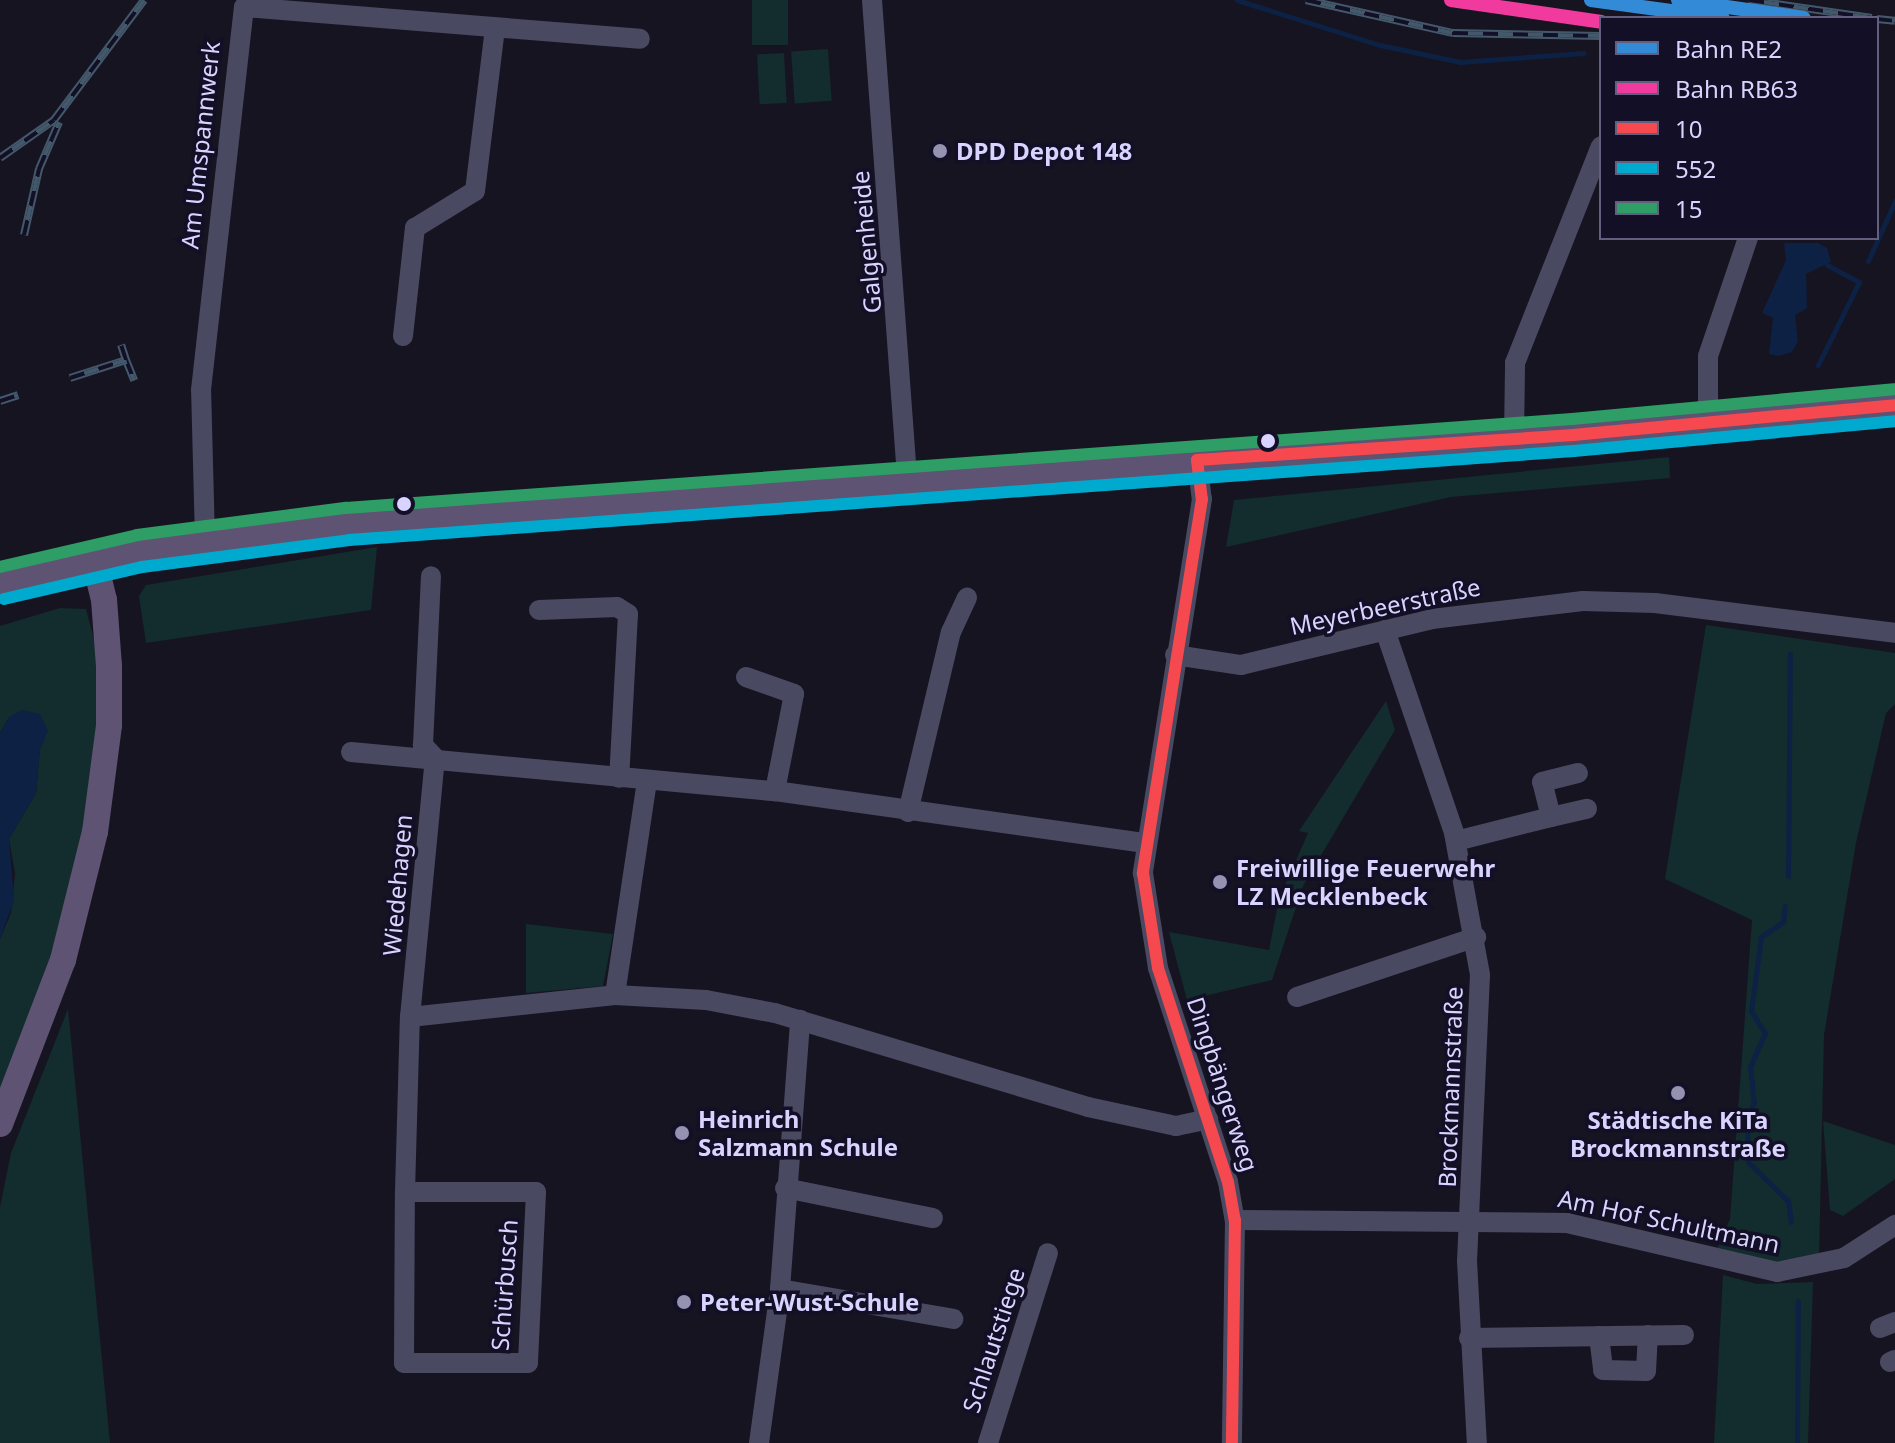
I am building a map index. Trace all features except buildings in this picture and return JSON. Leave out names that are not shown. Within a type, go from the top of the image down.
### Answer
[{"type":"main road","points":[[0,583],[94,559],[205,540],[907,480],[1514,438],[1895,405]]},
{"type":"main road","points":[[0,1124],[63,960],[95,832],[109,725],[109,666],[104,600],[94,559]]},
{"type":"street","name":"Galgenheide","points":[[872,0],[907,480]]},
{"type":"street","name":"Am Umspannwerk","points":[[205,540],[201,390],[244,7],[640,39]]},
{"type":"street","points":[[403,336],[415,228],[475,191],[495,29]]},
{"type":"street","points":[[1514,438],[1515,363],[1599,151]]},
{"type":"street","points":[[1708,419],[1708,356],[1747,240]]},
{"type":"street","name":"Dingbängerweg","points":[[1197,460],[1202,499],[1145,843],[1148,931],[1208,1119],[1235,1220],[1232,1443]]},
{"type":"street","name":"Wiedehagen","points":[[410,1017],[435,758],[423,745],[431,576]]},
{"type":"street","points":[[908,812],[951,632],[967,598]]},
{"type":"street","name":"Meyerbeerstraße","points":[[1175,655],[1241,665],[1482,610],[1583,601],[1655,603],[1895,633]]},
{"type":"street","points":[[539,610],[617,607],[628,614],[619,778]]},
{"type":"street","name":"Brockmannstraße","points":[[1385,630],[1456,841],[1476,937],[1481,1024],[1469,1221],[1469,1338],[1477,1443]]},
{"type":"street","points":[[746,677],[794,694],[775,791]]},
{"type":"street","points":[[351,752],[775,791],[1145,843]]},
{"type":"street","points":[[1551,817],[1542,782],[1578,773]]},
{"type":"street","points":[[615,995],[647,781]]},
{"type":"street","points":[[1456,841],[1587,809]]},
{"type":"street","points":[[1297,997],[1476,937]]},
{"type":"street","points":[[410,1017],[615,995],[706,1000],[800,1020],[1088,1107],[1176,1126],[1208,1119]]},
{"type":"street","name":"Schürbusch","points":[[405,1192],[536,1192],[528,1363],[404,1363],[405,1192],[410,1017]]},
{"type":"street","points":[[759,1443],[761,1401],[780,1289],[785,1188],[800,1020]]},
{"type":"street","points":[[785,1188],[933,1218]]},
{"type":"street","name":"Am Hof Schultmann","points":[[1235,1220],[1567,1223],[1777,1272],[1844,1258],[1895,1225]]},
{"type":"street","name":"Schlautstiege","points":[[988,1443],[1048,1253]]},
{"type":"street","points":[[780,1289],[953,1319]]},
{"type":"street","points":[[1599,1336],[1603,1370],[1646,1371],[1648,1335]]},
{"type":"street","points":[[1469,1338],[1684,1335]]},
{"type":"green space","points":[[752,0],[788,0],[788,45],[752,45]]},
{"type":"green space","points":[[828,49],[832,101],[795,103],[791,52]]},
{"type":"green space","points":[[784,53],[787,103],[760,104],[757,54]]},
{"type":"green space","points":[[1669,457],[1670,478],[1451,497],[1226,547],[1234,500]]},
{"type":"green space","points":[[377,547],[371,610],[146,643],[139,596],[146,585]]},
{"type":"green space","points":[[60,608],[86,609],[96,647],[98,714],[75,890],[0,1101],[0,939],[11,913],[15,874],[9,839],[36,793],[40,749],[47,731],[9,717],[0,733],[0,626]]},
{"type":"green space","points":[[1706,625],[1895,653],[1895,704],[1886,713],[1856,843],[1824,1035],[1819,1259],[1784,1264],[1716,1252],[1730,1219],[1752,920],[1665,879]]},
{"type":"green space","points":[[1386,701],[1395,730],[1303,886],[1272,980],[1187,1000],[1169,932],[1269,950],[1279,899],[1308,833],[1299,831]]},
{"type":"green space","points":[[526,924],[613,934],[603,986],[526,993]]},
{"type":"green space","points":[[68,1009],[110,1443],[0,1443],[0,1207],[11,1153]]},
{"type":"green space","points":[[1823,1121],[1895,1145],[1895,1179],[1843,1216],[1830,1210]]},
{"type":"green space","points":[[1723,1275],[1757,1284],[1813,1282],[1808,1443],[1714,1443]]},
{"type":"water","points":[[1784,243],[1818,243],[1827,248],[1831,262],[1806,274],[1807,308],[1795,315],[1798,341],[1792,352],[1779,356],[1769,354],[1773,318],[1762,313],[1786,260]]},
{"type":"water","points":[[22,710],[40,714],[48,731],[40,749],[36,793],[9,839],[14,900],[0,939],[0,733],[9,717]]},
{"type":"waterway","points":[[1237,0],[1380,45],[1460,62],[1584,53]]},
{"type":"waterway","points":[[1879,237],[1895,201]]},
{"type":"waterway","points":[[1868,261],[1877,240]]},
{"type":"waterway","points":[[1818,365],[1859,282],[1827,265]]},
{"type":"waterway","points":[[1788,876],[1790,654]]},
{"type":"waterway","points":[[1785,906],[1783,922],[1761,937],[1751,1011],[1765,1033],[1750,1066],[1754,1102],[1747,1119],[1748,1162],[1788,1201],[1791,1222]]},
{"type":"waterway","points":[[1797,1443],[1798,1301]]},
{"type":"railway","points":[[0,158],[54,120],[144,0]]},
{"type":"railway","points":[[1306,0],[1453,33],[1599,36]]},
{"type":"railway","points":[[1749,0],[1858,16]]},
{"type":"railway","points":[[1879,19],[1895,21]]},
{"type":"railway","points":[[24,235],[39,169],[59,122]]},
{"type":"railway","points":[[70,378],[126,360],[121,345]]},
{"type":"railway","points":[[126,360],[134,380]]},
{"type":"railway","points":[[0,401],[18,395]]},
{"type":"rail line","name":"RB63","points":[[1451,0],[1599,22]]},
{"type":"rail line","name":"RE2","points":[[1591,0],[1708,16]]},
{"type":"rail line","name":"RE2","points":[[1678,0],[1790,16]]},
{"type":"transit line","name":"15","points":[[0,567],[137,535],[346,508],[1572,419],[1894,389]]},
{"type":"transit line","name":"10","points":[[1197,460],[1573,435],[1895,405]]},
{"type":"transit line","name":"552","points":[[4,599],[142,567],[349,540],[1574,451],[1895,421]]},
{"type":"transit line","name":"10","points":[[1197,460],[1202,499],[1143,873],[1158,968],[1228,1182],[1235,1220],[1232,1443]]},
{"type":"place","name":"DPD Depot 148","points":[[940,151]]},
{"type":"place","name":"Freiwillige Feuerwehr LZ Mecklenbeck","points":[[1220,882]]},
{"type":"place","name":"Städtische KiTa Brockmannstraße","points":[[1678,1093]]},
{"type":"place","name":"Heinrich Salzmann Schule","points":[[682,1133]]},
{"type":"place","name":"Peter-Wust-Schule","points":[[684,1302]]}]
